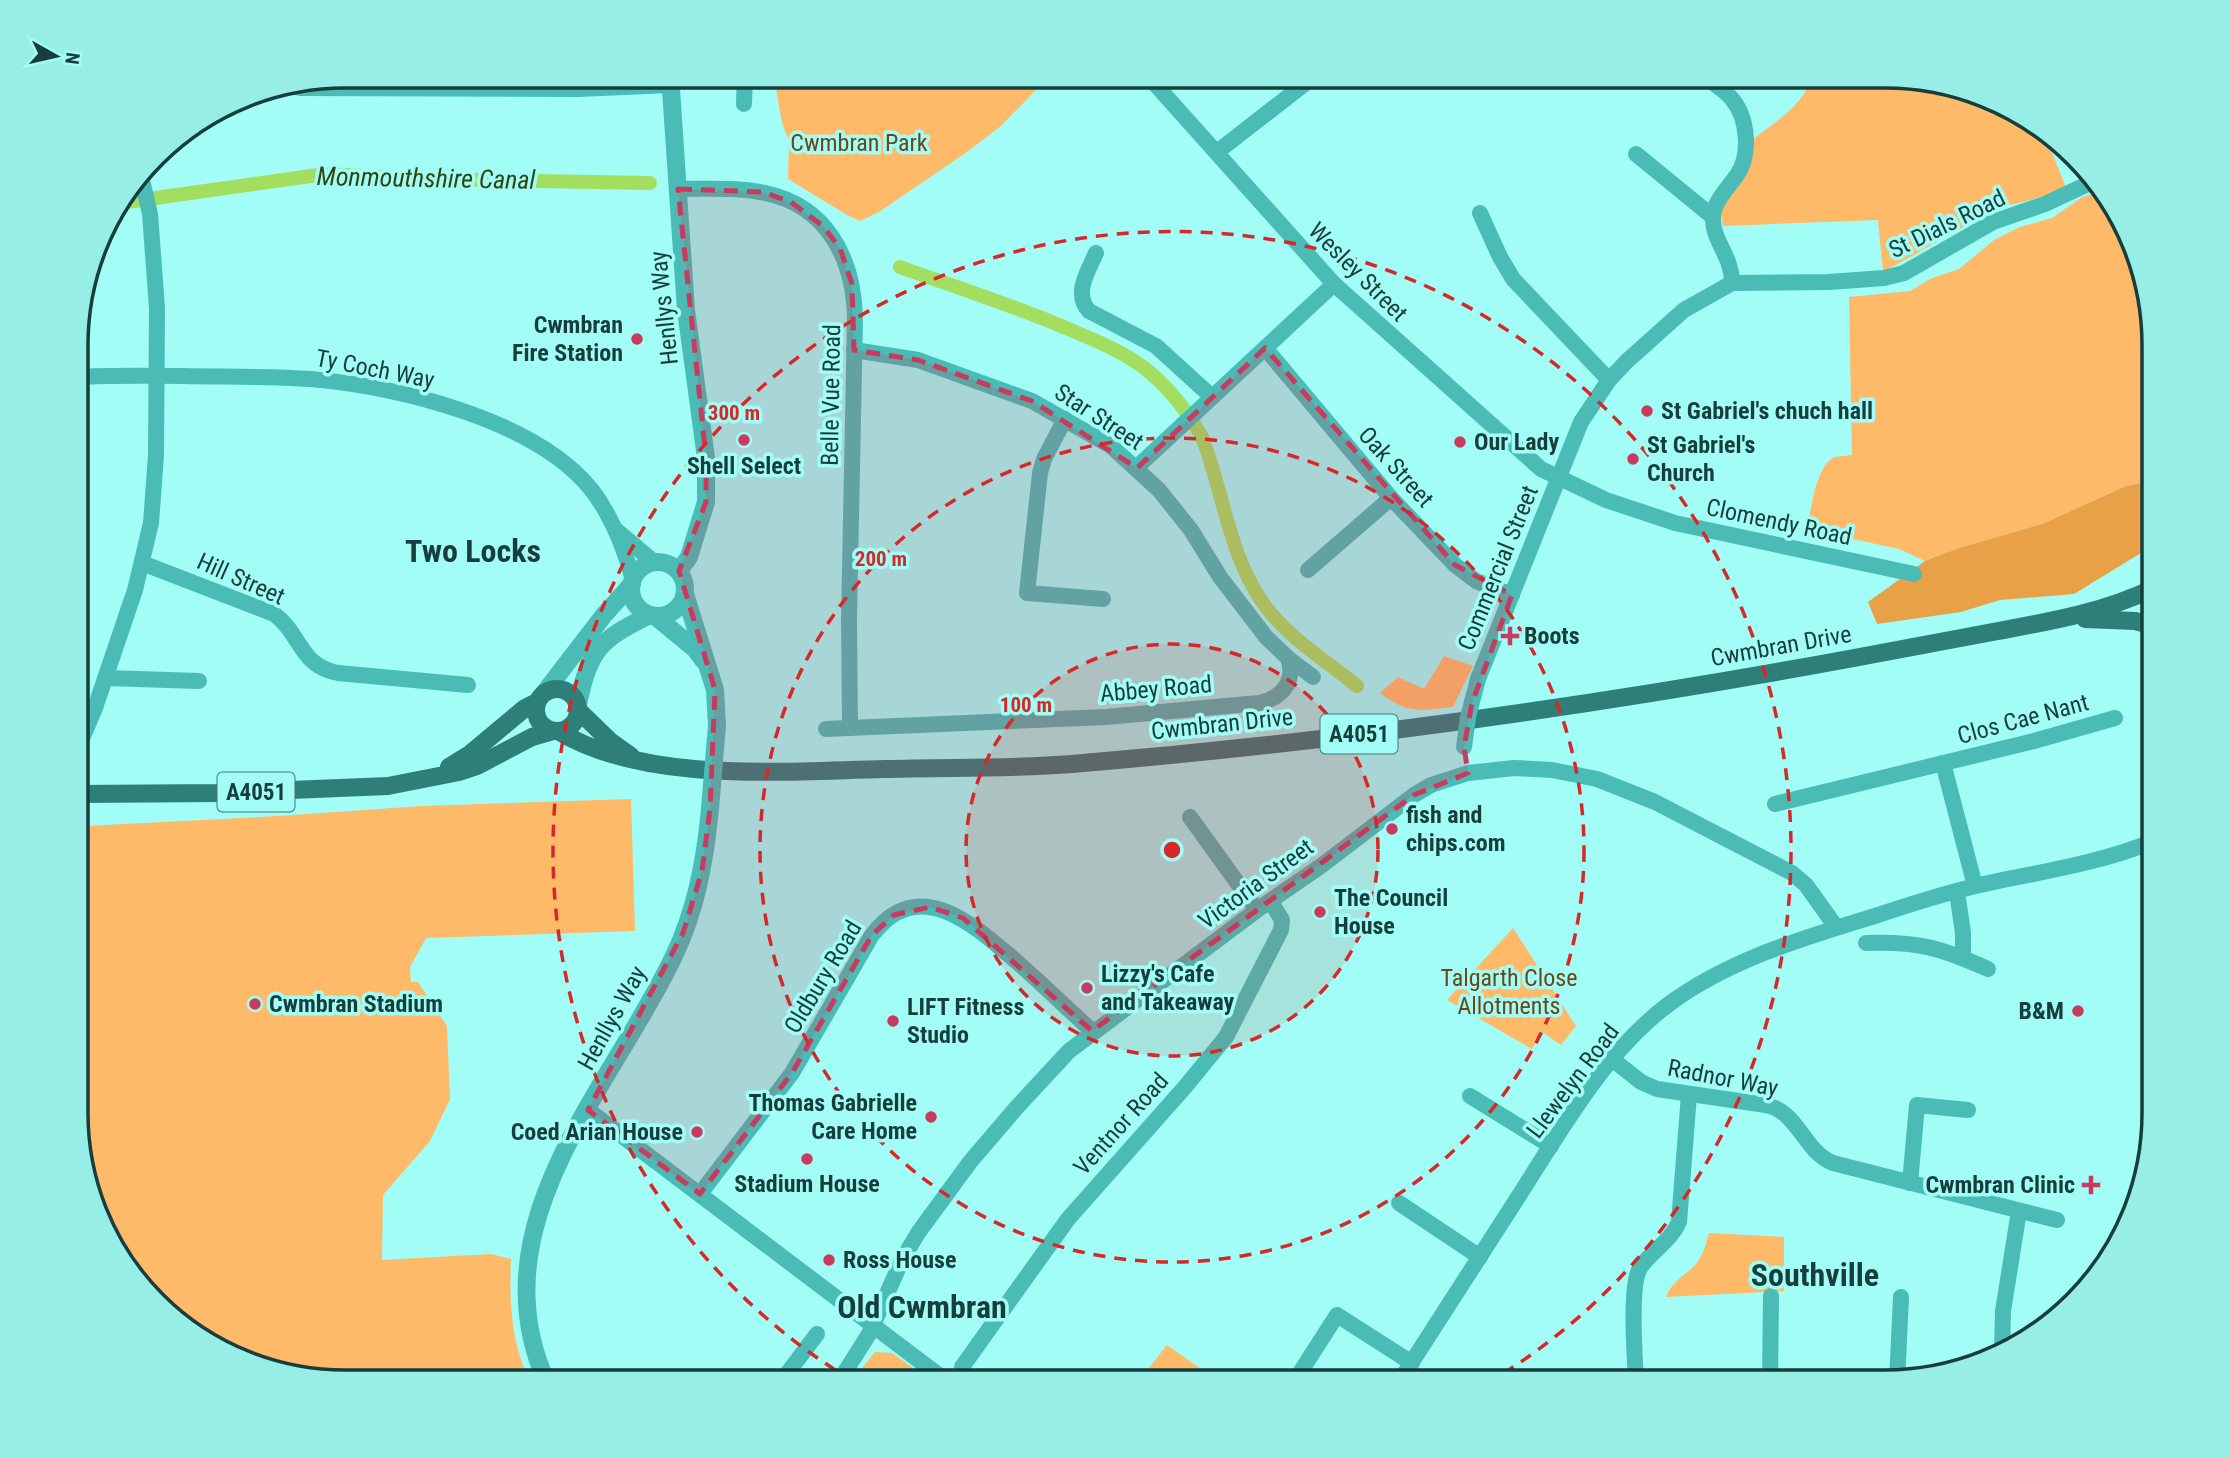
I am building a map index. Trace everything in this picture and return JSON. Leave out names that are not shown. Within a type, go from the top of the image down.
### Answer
[{"type":"main road","name":"A4051","points":[[2055,620],[2108,607],[2142,593]]},
{"type":"main road","name":"A4051","points":[[2055,620],[2101,619],[2142,623]]},
{"type":"main road","name":"Cwmbran Drive","points":[[637,760],[687,768],[743,770],[1068,764],[1511,716],[1782,671],[2055,620]]},
{"type":"main road","name":"A4051","points":[[433,776],[470,754],[525,708],[553,689],[564,689],[573,695],[578,707],[610,741],[637,760]]},
{"type":"main road","points":[[540,697],[537,717],[543,726],[555,731]]},
{"type":"main road","name":"A4051","points":[[88,794],[221,793],[388,786],[477,766],[533,737],[572,724],[578,707]]},
{"type":"main road","name":"A4051","points":[[555,731],[591,749],[637,760]]},
{"type":"street","name":"Henllys Way","points":[[671,88],[686,310],[706,458],[706,502],[689,557],[680,572]]},
{"type":"street","points":[[744,104],[745,88]]},
{"type":"street","name":"Wesley Street","points":[[1159,88],[1334,284],[1528,460],[1557,479]]},
{"type":"street","points":[[1217,152],[1299,88]]},
{"type":"street","points":[[1720,88],[1737,106],[1745,135],[1742,166],[1716,206],[1713,217],[1716,237],[1730,261],[1732,283]]},
{"type":"street","points":[[1636,154],[1713,217]]},
{"type":"street","points":[[88,723],[106,678],[142,563],[154,491],[156,281],[149,211],[143,185]]},
{"type":"street","name":"St Dials Road","points":[[1732,283],[1829,282],[1894,277],[1993,222],[2045,204],[2086,185]]},
{"type":"street","name":"Belle Vue Road","points":[[678,189],[763,192],[791,202],[824,226],[840,248],[852,284],[855,301],[849,619],[850,728]]},
{"type":"street","points":[[1480,213],[1513,279],[1609,380]]},
{"type":"street","points":[[1096,253],[1082,286],[1082,300],[1089,311],[1156,346],[1212,397]]},
{"type":"street","name":"Commercial Street","points":[[1468,773],[1464,747],[1468,717],[1478,679],[1581,422],[1609,380],[1684,310],[1732,283]]},
{"type":"street","points":[[1136,468],[1334,284]]},
{"type":"street","name":"Oak Street","points":[[1265,348],[1391,498],[1463,571],[1481,583],[1512,595]]},
{"type":"street","name":"Star Street","points":[[854,350],[918,360],[1032,401],[1111,446],[1159,489],[1220,577],[1266,637],[1313,677]]},
{"type":"street","name":"Ty Coch Way","points":[[88,377],[315,380],[407,396],[456,410],[512,431],[548,451],[590,489],[618,531],[654,562]]},
{"type":"street","points":[[1065,419],[1044,459],[1040,473],[1027,593],[1103,599]]},
{"type":"street","name":"Clomendy Road","points":[[1557,479],[1606,500],[1675,523],[1914,574]]},
{"type":"street","points":[[1308,570],[1391,498]]},
{"type":"street","name":"Ty Coch Way","points":[[618,531],[632,582]]},
{"type":"street","points":[[540,697],[641,568],[654,562],[672,565],[680,572],[685,586],[682,602],[671,613],[652,615],[615,632],[600,646],[584,676],[578,707]]},
{"type":"street","name":"Hill Street","points":[[142,563],[274,614],[285,623],[306,656],[320,668],[331,672],[468,685]]},
{"type":"street","points":[[632,582],[633,599],[643,611],[652,615]]},
{"type":"street","name":"Henllys Way","points":[[543,1370],[529,1316],[527,1276],[534,1225],[547,1188],[587,1110],[657,991],[684,933],[702,871],[717,725],[715,690],[685,594]]},
{"type":"street","name":"Henllys Way","points":[[652,615],[695,649],[708,666]]},
{"type":"street","name":"Abbey Road","points":[[826,729],[1105,717],[1259,703],[1273,699],[1287,685],[1291,671],[1288,658]]},
{"type":"street","points":[[106,678],[199,681]]},
{"type":"street","name":"Clos Cae Nant","points":[[1775,804],[2115,718]]},
{"type":"street","name":"Clos Cae Nant","points":[[1943,763],[1975,886]]},
{"type":"street","name":"Victoria Street","points":[[846,1370],[862,1348],[910,1246],[970,1162],[1069,1051],[1413,795],[1448,778],[1514,768],[1552,770],[1597,779],[1635,793],[1792,873],[1807,885],[1836,928]]},
{"type":"street","points":[[1190,817],[1264,906]]},
{"type":"street","name":"Llewelyn Road","points":[[1407,1370],[1551,1146],[1612,1059],[1645,1025],[1695,987],[1745,962],[1836,928],[1975,886],[2126,853],[2142,846]]},
{"type":"street","name":"Llewelyn Road","points":[[2126,853],[2142,854]]},
{"type":"street","points":[[1957,892],[1964,933],[1963,958]]},
{"type":"street","name":"Ventnor Road","points":[[962,1367],[1068,1219],[1185,1087],[1231,1030],[1281,930],[1282,920],[1264,906]]},
{"type":"street","name":"Oldbury Road","points":[[700,1195],[792,1073],[872,935],[886,920],[902,911],[930,907],[963,918],[1020,964],[1093,1031]]},
{"type":"street","points":[[1866,943],[1910,943],[1963,958],[1988,969]]},
{"type":"street","name":"Radnor Way","points":[[1612,1059],[1651,1087],[1780,1109],[1828,1161],[2057,1220]]},
{"type":"street","points":[[1636,1370],[1635,1283],[1641,1266],[1679,1222],[1689,1095]]},
{"type":"street","points":[[1470,1096],[1551,1146]]},
{"type":"street","points":[[1910,1183],[1917,1105],[1968,1110]]},
{"type":"street","points":[[587,1110],[933,1370]]},
{"type":"street","points":[[1399,1203],[1480,1257]]},
{"type":"street","points":[[2002,1342],[2004,1302],[2020,1211]]},
{"type":"street","points":[[1770,1370],[1771,1296]]},
{"type":"street","points":[[1898,1370],[1902,1297]]},
{"type":"street","points":[[1302,1370],[1337,1315],[1412,1363]]},
{"type":"street","points":[[790,1370],[817,1334]]},
{"type":"highlighted area","points":[[678,189],[763,192],[791,202],[823,226],[840,248],[852,284],[854,350],[918,360],[1032,401],[1137,468],[1265,348],[1455,565],[1512,595],[1472,703],[1464,747],[1468,773],[1414,795],[1092,1031],[963,918],[930,907],[894,915],[872,935],[792,1073],[700,1194],[588,1110],[683,933],[702,871],[710,809],[715,690],[679,571],[706,502],[706,458]]},
{"type":"green space","name":"Cwmbran Park","points":[[776,88],[1038,88],[1001,126],[967,152],[879,212],[860,221],[788,179],[789,141],[782,123]]},
{"type":"green space","points":[[1806,88],[1903,88],[1936,92],[1968,101],[2014,122],[2050,147],[2067,190],[1996,209],[1883,272],[1878,220],[1723,226],[1721,210],[1738,186],[1751,160],[1752,140],[1779,120]]},
{"type":"green space","points":[[2093,193],[2108,216],[2123,246],[2138,294],[2142,327],[2142,483],[2126,486],[2042,524],[1959,548],[1925,561],[1899,549],[1807,529],[1815,489],[1823,469],[1835,457],[1852,455],[1849,297],[1910,291],[1930,279],[1959,269],[1994,240],[2020,227],[2052,218]]},
{"type":"green space","points":[[1444,656],[1473,666],[1453,707],[1406,708],[1380,693],[1398,677],[1424,689]]},
{"type":"green space","name":"Cwmbran Stadium","points":[[631,799],[635,931],[426,938],[410,967],[411,982],[418,982],[447,1026],[450,1099],[430,1141],[383,1195],[382,1260],[491,1254],[511,1259],[513,1322],[524,1370],[327,1370],[294,1366],[231,1344],[175,1307],[141,1270],[122,1242],[107,1212],[92,1164],[88,1131],[88,826],[422,806]]},
{"type":"green space","name":"Talgarth Close Allotments","points":[[1513,928],[1576,1026],[1561,1045],[1542,1032],[1532,1049],[1447,1000]]},
{"type":"green space","points":[[1709,1233],[1784,1237],[1784,1291],[1666,1297],[1675,1283],[1698,1261]]},
{"type":"green space","points":[[1167,1345],[1204,1370],[1147,1370]]},
{"type":"green space","points":[[875,1352],[892,1353],[916,1370],[860,1370]]},
{"type":"shaded area","points":[[2142,483],[2142,552],[2074,594],[2000,600],[1961,612],[1877,624],[1868,602],[1925,561],[1959,548],[2042,524],[2126,486]]},
{"type":"waterway","name":"Monmouthshire Canal","points":[[131,201],[325,174],[650,183]]},
{"type":"waterway","name":"Monmouthshire Canal","points":[[900,267],[1086,336],[1125,355],[1152,374],[1176,399],[1202,437],[1234,544],[1251,584],[1263,603],[1283,627],[1357,686]]},
{"type":"place","name":"Cwmbran Fire Station","points":[[637,339]]},
{"type":"place","name":"St Gabriel's chuch hall","points":[[1647,411]]},
{"type":"place","name":"Shell Select","points":[[744,440]]},
{"type":"place","name":"Our Lady","points":[[1460,442]]},
{"type":"place","name":"St Gabriel's Church","points":[[1633,459]]},
{"type":"place","name":"Boots","points":[[1510,636]]},
{"type":"place","name":"fish and chips.com","points":[[1392,829]]},
{"type":"place","name":"The Council House","points":[[1320,912]]},
{"type":"place","name":"Lizzy's Cafe and Takeaway","points":[[1087,988]]},
{"type":"place","name":"Cwmbran Stadium","points":[[255,1004]]},
{"type":"place","name":"B&M","points":[[2078,1011]]},
{"type":"place","name":"LIFT Fitness Studio","points":[[893,1021]]},
{"type":"place","name":"Thomas Gabrielle Care Home","points":[[931,1117]]},
{"type":"place","name":"Coed Arian House","points":[[697,1132]]},
{"type":"place","name":"Stadium House","points":[[807,1159]]},
{"type":"place","name":"Cwmbran Clinic","points":[[2091,1185]]},
{"type":"place","name":"Ross House","points":[[829,1260]]},
{"type":"district","name":"Two Locks","points":[[473,551]]},
{"type":"district","name":"Southville","points":[[1815,1275]]},
{"type":"district","name":"Old Cwmbran","points":[[922,1307]]}]
